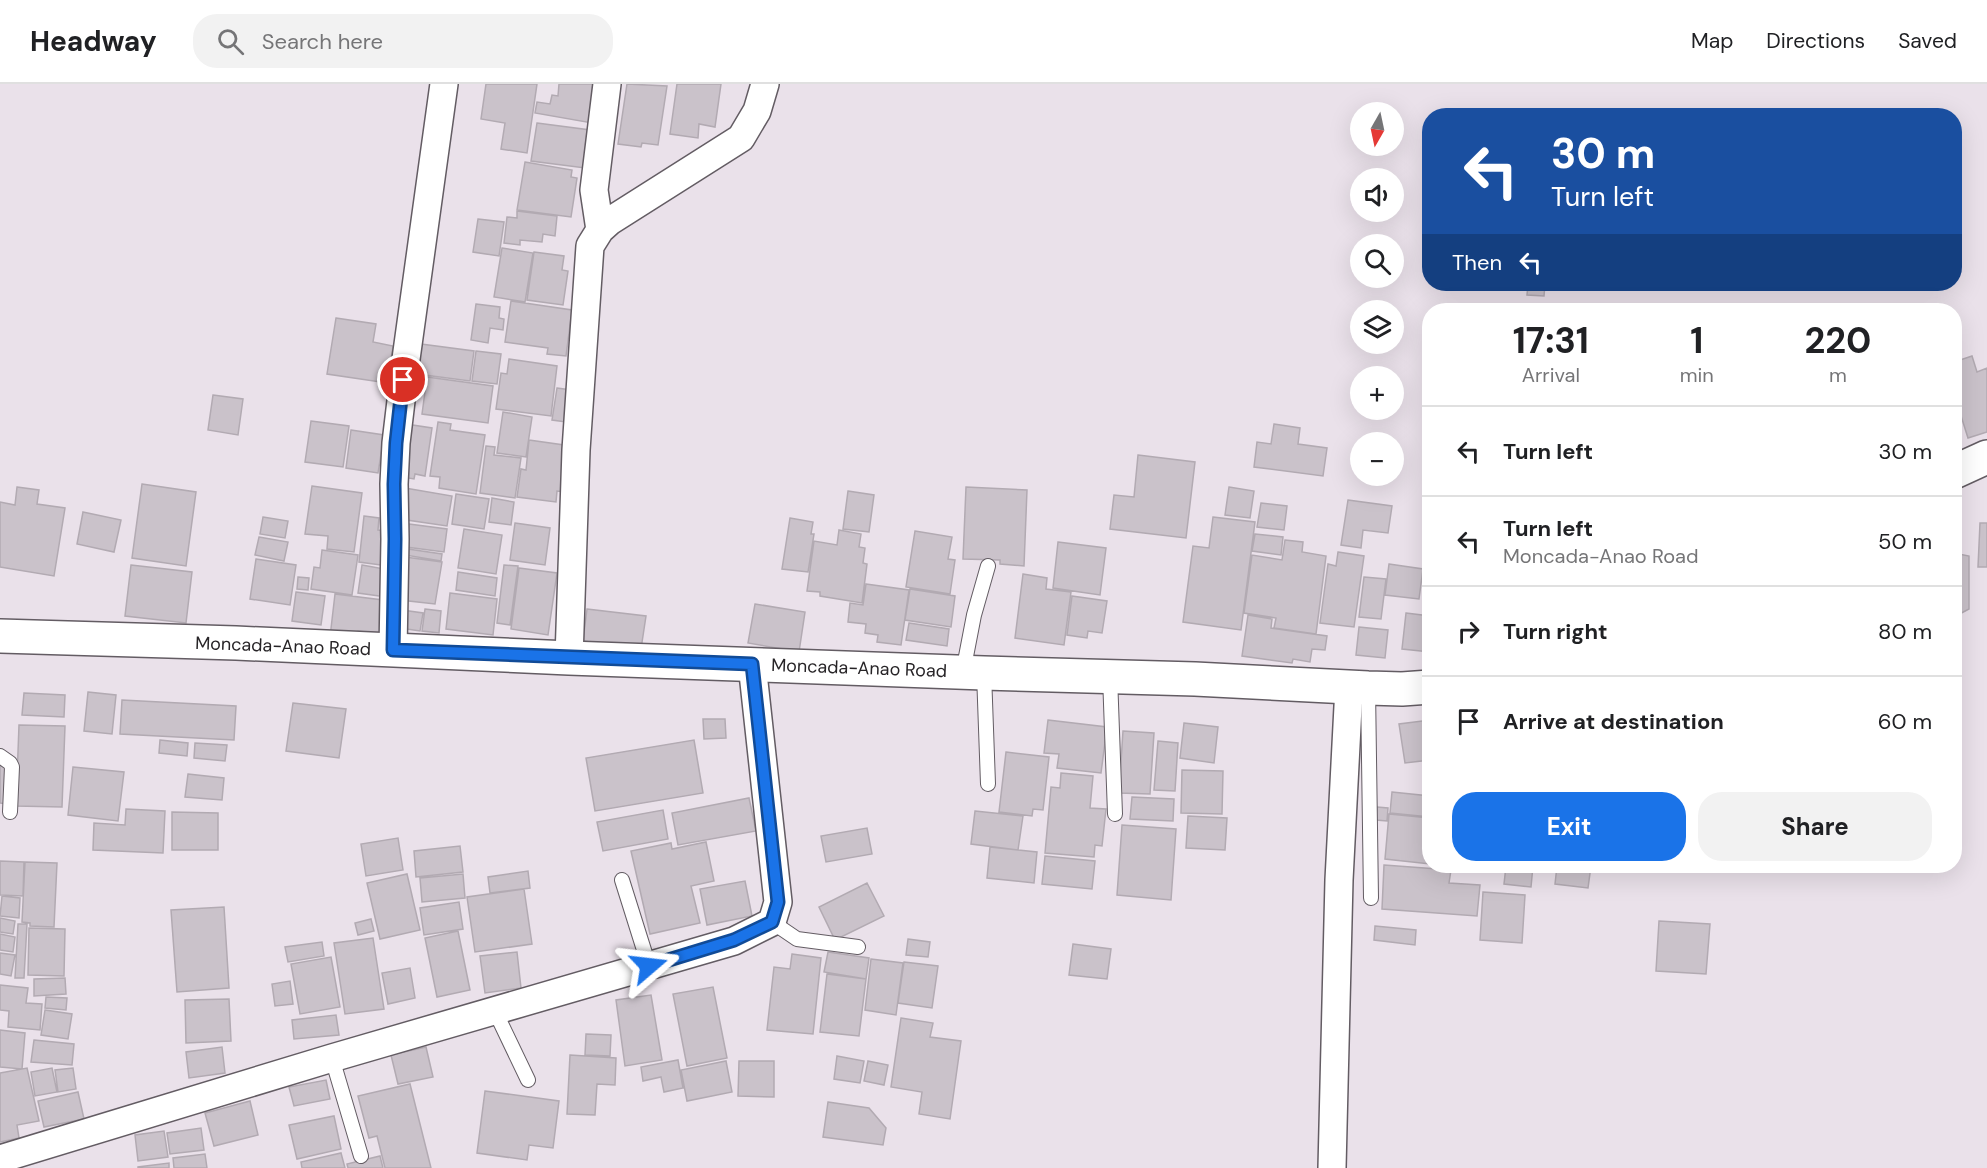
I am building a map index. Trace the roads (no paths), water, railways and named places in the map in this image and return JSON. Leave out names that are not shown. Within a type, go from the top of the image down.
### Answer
[{"type":"main road","points":[[1962,468],[1987,457]]},
{"type":"main road","name":"Moncada-Anao Road","points":[[0,636],[973,673],[1110,676],[1358,688],[1422,688]]},
{"type":"street","points":[[393,650],[396,443],[444,84]]},
{"type":"street","points":[[600,230],[594,190],[607,84]]},
{"type":"street","points":[[569,658],[576,450],[590,246],[600,230],[610,221],[741,138],[758,111],[765,84]]},
{"type":"street","points":[[0,1159],[332,1058],[734,940],[772,922],[778,902],[752,664]]},
{"type":"street","points":[[1332,1168],[1339,880],[1358,688]]},
{"type":"lane","points":[[988,566],[974,615],[973,673],[988,784]]},
{"type":"lane","points":[[1110,676],[1115,814]]},
{"type":"lane","points":[[1358,688],[1371,898]]},
{"type":"lane","points":[[0,756],[12,767],[10,812]]},
{"type":"lane","points":[[622,880],[649,966]]},
{"type":"lane","points":[[772,922],[797,939],[858,947]]},
{"type":"lane","points":[[495,1011],[528,1080]]},
{"type":"lane","points":[[332,1058],[361,1156]]}]
